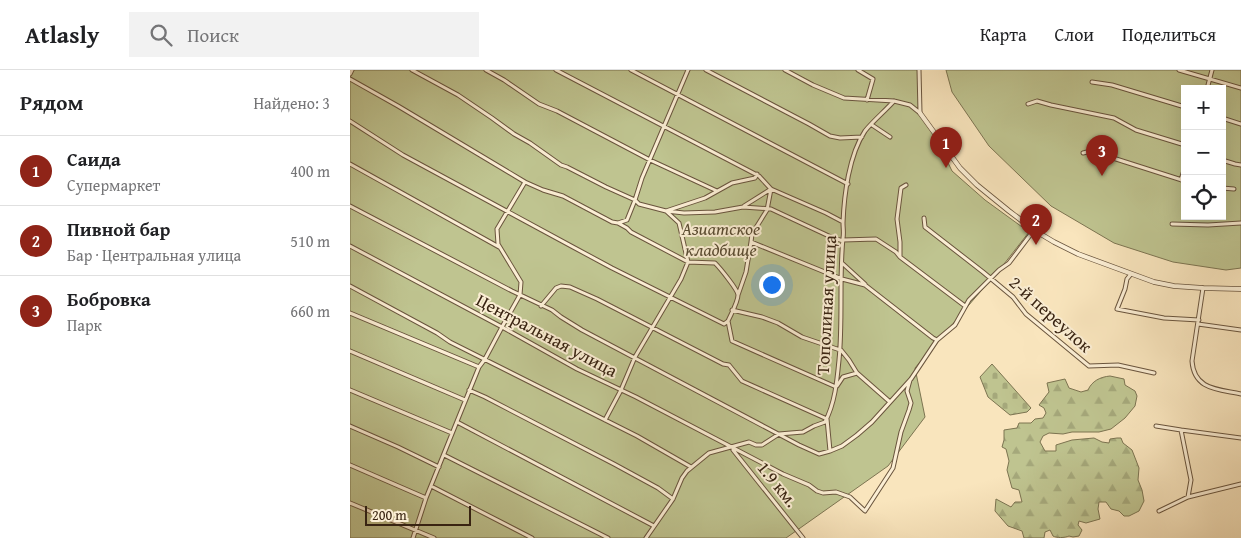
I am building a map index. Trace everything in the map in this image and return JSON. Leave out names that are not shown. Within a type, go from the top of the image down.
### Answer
[{"type":"street","points":[[350,74],[352,70]]},
{"type":"street","points":[[412,70],[458,95],[561,165],[606,188],[635,200],[639,204],[666,211],[684,213],[715,212],[743,207],[771,209],[831,237],[843,240],[876,239],[896,252],[964,306]]},
{"type":"street","points":[[486,70],[539,104],[596,130],[650,160],[718,191]]},
{"type":"street","points":[[556,70],[757,174],[770,189],[826,212],[843,222]]},
{"type":"street","points":[[631,70],[848,184]]},
{"type":"street","points":[[627,228],[627,220],[642,178],[688,70]]},
{"type":"street","points":[[706,70],[830,136],[840,138],[862,137]]},
{"type":"street","points":[[785,70],[813,86],[844,98],[894,101],[910,105],[920,112],[960,168],[1034,230],[1078,254],[1154,282],[1174,286],[1241,289]]},
{"type":"street","points":[[858,70],[874,79],[867,100]]},
{"type":"street","points":[[919,70],[920,112]]},
{"type":"street","points":[[1180,70],[1241,88]]},
{"type":"street","points":[[1208,85],[1212,70]]},
{"type":"street","points":[[350,79],[525,182],[564,196],[612,222],[618,223],[631,232],[688,262],[715,263],[737,290],[738,295]]},
{"type":"street","points":[[1092,82],[1112,85],[1181,106]]},
{"type":"street","name":"Тополиная улица","points":[[827,419],[836,387],[840,350],[843,222],[853,157],[866,130],[894,101]]},
{"type":"street","points":[[1028,104],[1037,101],[1051,106],[1114,118],[1136,130],[1181,144]]},
{"type":"street","points":[[1226,119],[1241,124]]},
{"type":"street","points":[[350,121],[403,155],[605,264],[724,324],[728,321]]},
{"type":"street","points":[[872,125],[890,137]]},
{"type":"street","points":[[1083,153],[1091,151],[1181,179]]},
{"type":"street","points":[[1226,161],[1241,165]]},
{"type":"street","points":[[350,164],[500,247]]},
{"type":"street","points":[[666,211],[705,198],[732,183],[755,178],[757,174]]},
{"type":"street","points":[[413,538],[426,498],[479,367],[520,295],[521,282],[498,244],[498,229],[525,182]]},
{"type":"street","points":[[900,257],[897,219],[901,188],[906,184]]},
{"type":"street","points":[[1226,188],[1234,189]]},
{"type":"street","points":[[743,207],[770,189]]},
{"type":"street","points":[[770,189],[766,210],[752,234],[746,272],[728,321],[732,341],[836,387],[843,377],[857,373]]},
{"type":"street","points":[[350,206],[552,310],[582,330],[819,454],[842,446],[872,422],[911,378],[937,340],[955,325],[964,306],[975,293],[1009,263],[1034,230]]},
{"type":"street","points":[[604,420],[621,390],[635,358],[681,279],[688,262],[680,223],[666,211]]},
{"type":"street","name":"2-й переулок","points":[[924,218],[925,227],[1013,297],[1026,314],[1089,366],[1118,365],[1154,373]]},
{"type":"street","points":[[618,223],[627,220]]},
{"type":"street","points":[[1172,224],[1208,225],[1241,223]]},
{"type":"street","points":[[751,242],[842,279],[865,285]]},
{"type":"street","name":"Центральная улица","points":[[350,246],[731,448],[817,491],[823,493],[836,492],[850,497],[865,511],[892,468],[901,432],[910,410],[911,403],[907,391],[911,378]]},
{"type":"street","points":[[842,262],[865,285],[937,340]]},
{"type":"street","points":[[1132,274],[1127,279],[1117,309],[1241,330]]},
{"type":"street","points":[[350,286],[437,332],[450,342],[637,436],[692,467]]},
{"type":"street","points":[[541,306],[556,288],[561,286],[570,287],[723,364],[729,365],[742,381],[827,419]]},
{"type":"street","points":[[1204,288],[1192,361],[1193,371],[1204,384],[1210,387],[1241,394]]},
{"type":"street","points":[[732,310],[762,317],[802,336],[840,350],[850,360],[857,373],[890,402]]},
{"type":"street","points":[[350,314],[479,367]]},
{"type":"street","points":[[350,351],[465,400]]},
{"type":"street","points":[[350,390],[452,433]]},
{"type":"street","points":[[469,390],[614,464],[658,488],[673,499]]},
{"type":"street","points":[[646,538],[673,499],[687,471],[709,454],[750,442],[762,446],[779,434],[803,432],[825,422],[827,419]]},
{"type":"street","points":[[827,419],[830,451]]},
{"type":"street","points":[[457,422],[654,526]]},
{"type":"street","points":[[350,426],[439,467]]},
{"type":"street","points":[[1156,426],[1241,438]]},
{"type":"street","points":[[1181,430],[1192,480],[1188,497]]},
{"type":"street","name":"1.9 км.","points":[[731,448],[803,538]]},
{"type":"street","points":[[444,455],[608,538]]},
{"type":"street","points":[[350,465],[426,498]]},
{"type":"street","points":[[1158,511],[1188,497],[1241,484]]},
{"type":"street","points":[[431,486],[532,538]]},
{"type":"street","points":[[350,503],[434,538]]},
{"type":"green space","name":"Азиатское кладбище","points":[[350,70],[919,70],[920,113],[937,140],[952,171],[985,200],[1029,232],[915,368],[925,417],[888,466],[786,538],[350,538]]},
{"type":"green space","points":[[946,70],[1241,70],[1241,268],[1226,270],[1173,262],[1114,243],[1051,206],[989,146],[952,92]]},
{"type":"green space","points":[[992,364],[1031,408],[1027,412],[1010,415],[988,397],[980,377]]},
{"type":"green space","points":[[1110,376],[1124,379],[1125,385],[1135,391],[1137,396],[1135,406],[1125,418],[1111,429],[1099,432],[1049,433],[1043,436],[1040,442],[1045,451],[1056,451],[1056,445],[1072,440],[1094,438],[1109,443],[1110,439],[1121,438],[1123,443],[1132,450],[1139,468],[1138,480],[1144,501],[1139,511],[1129,516],[1124,516],[1119,511],[1111,509],[1106,502],[1099,502],[1100,519],[1086,523],[1079,521],[1078,525],[1082,530],[1079,536],[1056,537],[1053,536],[1050,530],[1045,532],[1044,538],[1024,538],[1022,531],[1008,526],[995,511],[996,499],[1011,507],[1015,502],[1022,502],[1019,490],[1012,488],[1007,470],[1009,461],[1006,449],[1002,447],[1004,430],[1017,428],[1019,423],[1031,423],[1035,419],[1043,418],[1046,413],[1044,408],[1039,405],[1049,392],[1047,383],[1065,379],[1069,388],[1081,392],[1088,390],[1097,380]]},
{"type":"place","name":"Саида","points":[[946,168]]},
{"type":"place","name":"Бобровка","points":[[1102,176]]},
{"type":"place","name":"Пивной бар","points":[[1036,245]]}]
